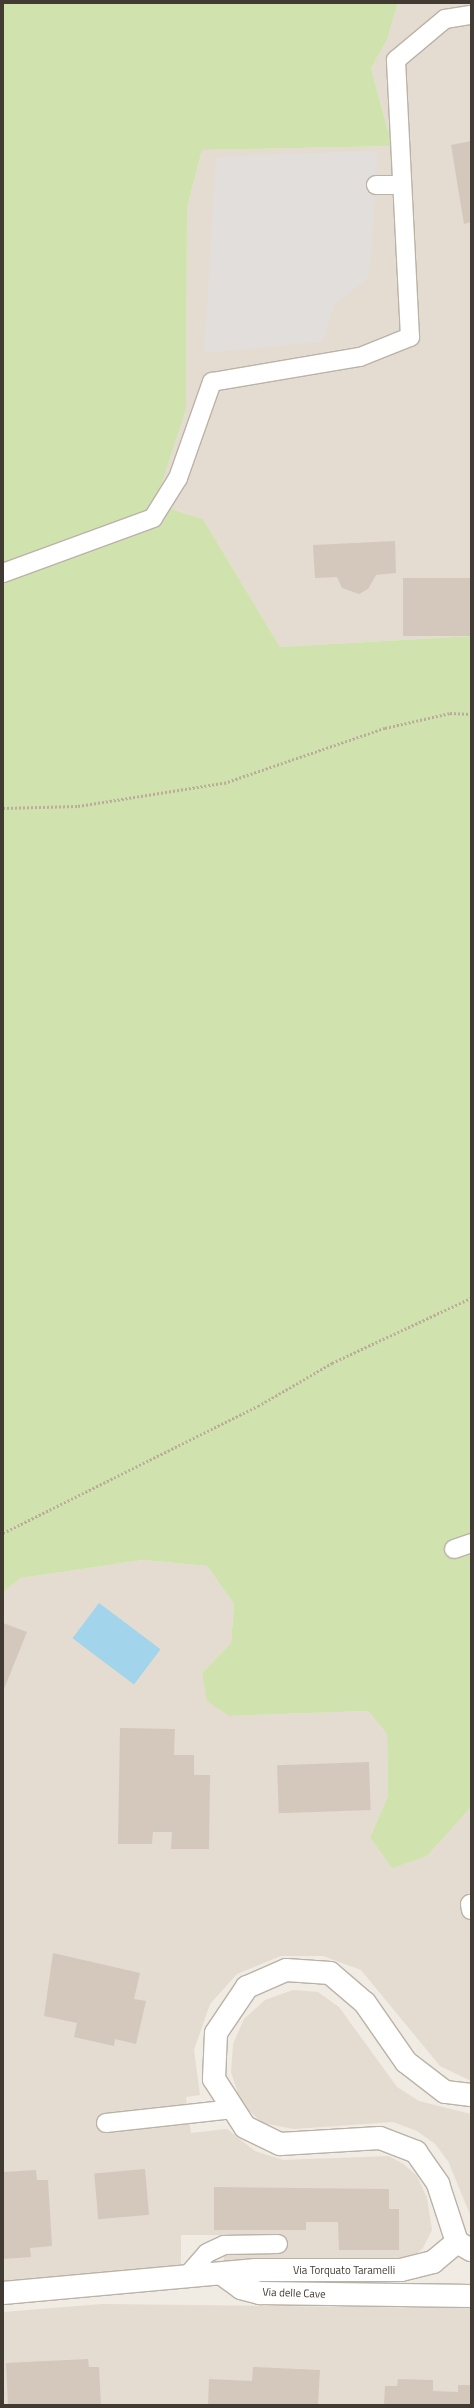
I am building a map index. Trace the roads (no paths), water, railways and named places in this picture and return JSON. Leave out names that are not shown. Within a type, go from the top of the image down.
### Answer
[{"type":"street","name":"Via Torquato Taramelli","points":[[222,2274],[401,2270],[433,2262],[464,2246],[438,2184],[416,2152],[380,2138],[280,2144],[244,2127],[214,2079],[216,2033],[246,1987],[286,1970],[330,1973],[365,2003],[406,2062],[445,2092],[471,2095]]},
{"type":"street","points":[[3,2293],[222,2274]]},
{"type":"street","name":"Via delle Cave","points":[[222,2274],[241,2288],[260,2293],[471,2296]]},
{"type":"lane","points":[[3,573],[153,518],[178,478],[212,382],[360,357],[410,337],[400,184],[396,60],[445,19],[471,15]]},
{"type":"lane","points":[[376,185],[400,184]]},
{"type":"lane","points":[[106,2123],[233,2109]]},
{"type":"lane","points":[[187,2276],[207,2252],[224,2245],[278,2244]]},
{"type":"water","points":[[99,1603],[160,1649],[134,1684],[73,1638]]}]
